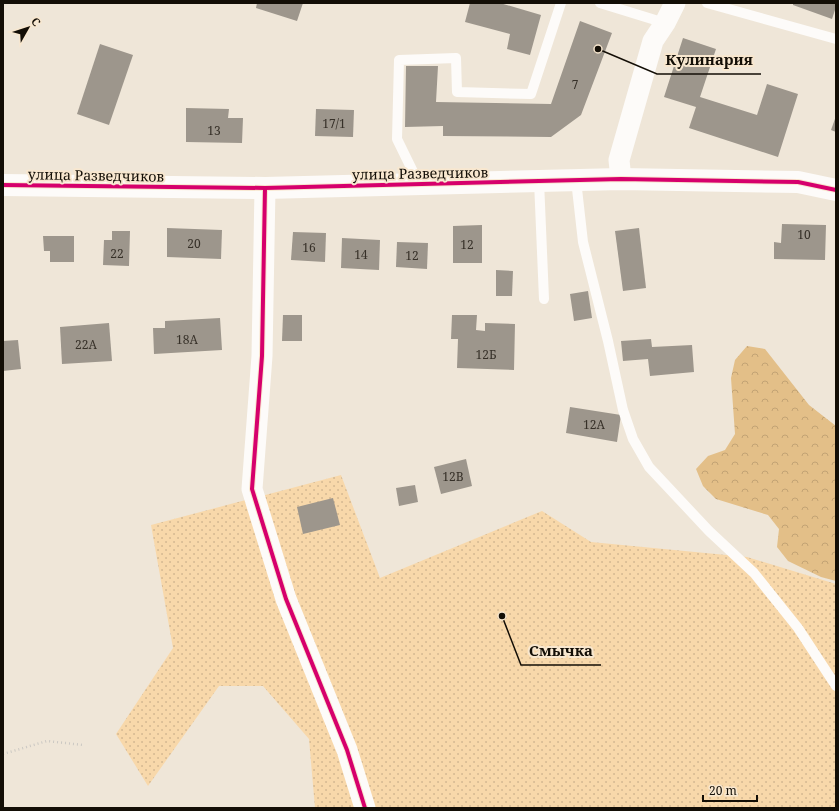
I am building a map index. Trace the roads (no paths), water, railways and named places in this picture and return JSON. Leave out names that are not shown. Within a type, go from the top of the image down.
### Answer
[{"type":"street","points":[[621,179],[619,160],[653,42],[675,3]]},
{"type":"street","name":"улица Разведчиков","points":[[3,185],[265,188],[621,179],[798,182],[836,190]]},
{"type":"street","points":[[265,188],[262,356],[252,489],[286,599],[347,750],[365,808]]},
{"type":"lane","points":[[419,184],[397,139],[399,60],[456,58],[457,92],[531,94],[561,3]]},
{"type":"lane","points":[[600,3],[665,23]]},
{"type":"lane","points":[[708,3],[836,39]]},
{"type":"lane","points":[[576,180],[584,242],[623,410],[633,439],[649,467],[709,531],[754,573],[798,628],[836,686]]},
{"type":"lane","points":[[539,181],[544,299]]},
{"type":"place","name":"Кулинария","points":[[598,49]]},
{"type":"place","name":"Смычка","points":[[502,616]]}]
